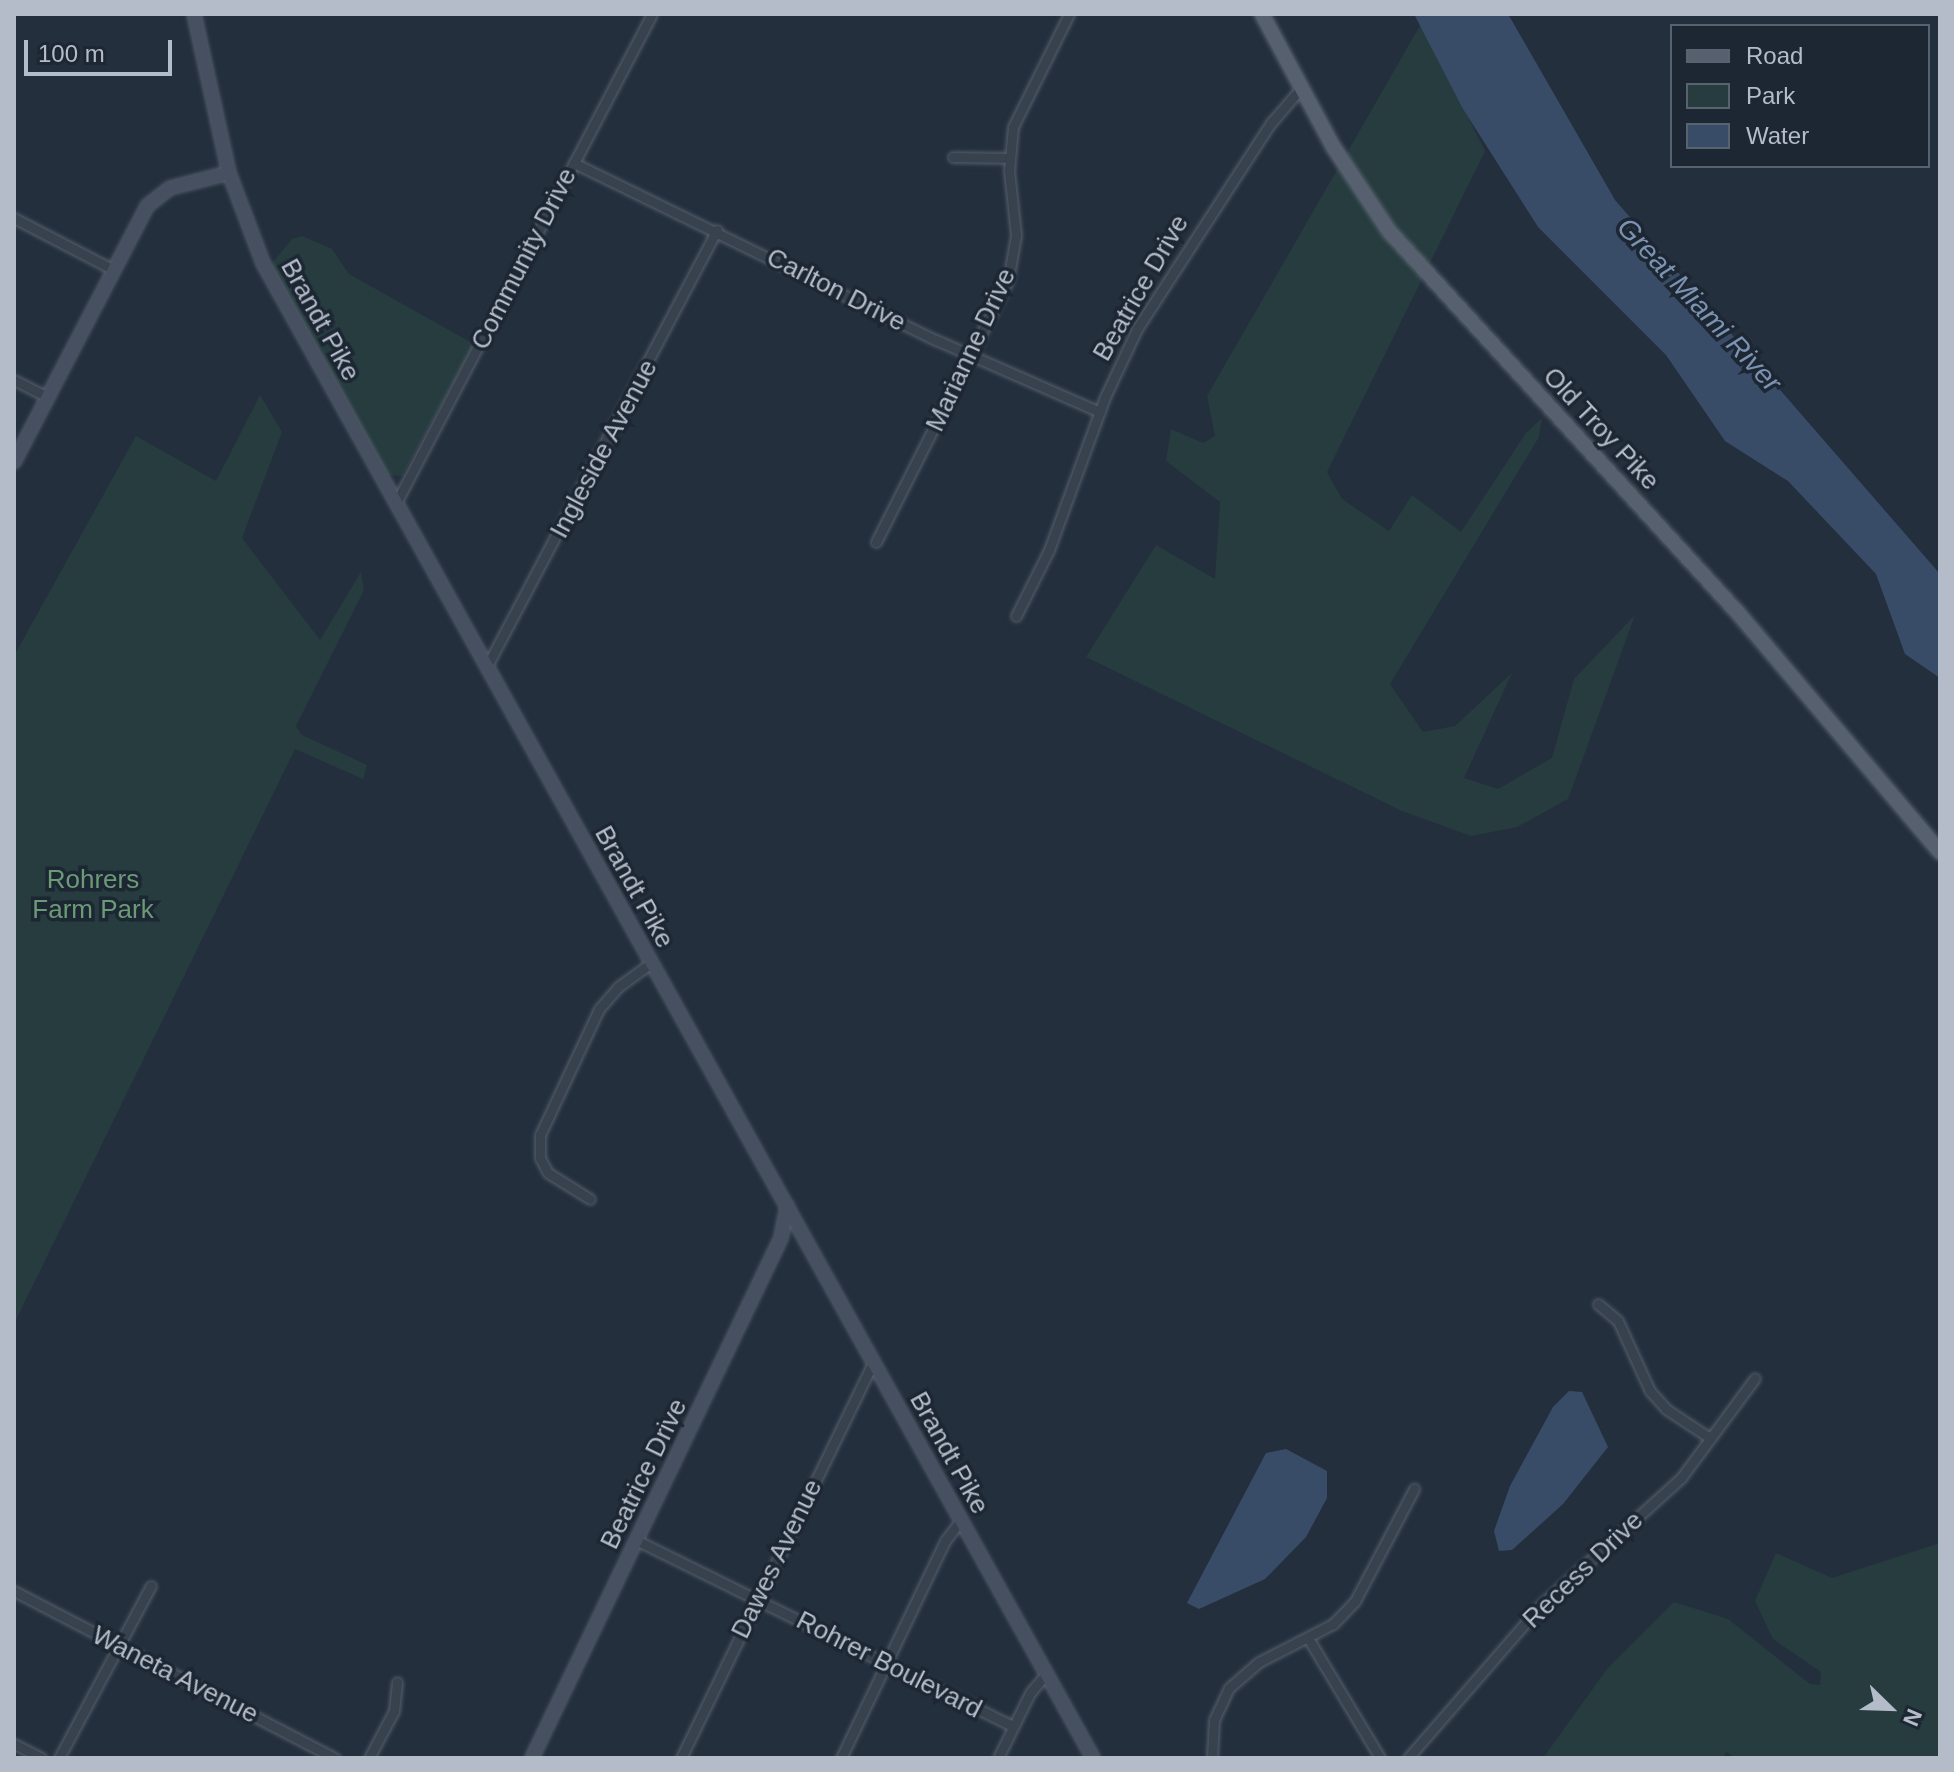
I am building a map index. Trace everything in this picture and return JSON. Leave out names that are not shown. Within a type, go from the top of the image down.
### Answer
[{"type":"main road","name":"Brandt Pike","points":[[194,14],[229,173],[263,263],[1093,1758]]},
{"type":"main road","name":"Old Troy Pike","points":[[1262,14],[1301,88],[1389,231],[1739,614],[1940,852]]},
{"type":"main road","points":[[14,462],[147,206],[161,192],[229,173]]},
{"type":"main road","name":"Beatrice Drive","points":[[532,1758],[781,1238],[787,1206]]},
{"type":"street","name":"Community Drive","points":[[396,503],[652,14]]},
{"type":"street","name":"Marianne Drive","points":[[876,542],[973,357],[1008,281],[1015,251],[1009,158],[1021,107],[1069,14]]},
{"type":"street","name":"Beatrice Drive","points":[[1016,616],[1049,550],[1100,412],[1159,292],[1271,123],[1301,88]]},
{"type":"street","points":[[953,157],[1009,158]]},
{"type":"street","name":"Carlton Drive","points":[[574,163],[973,357],[1100,412]]},
{"type":"street","points":[[14,218],[114,270]]},
{"type":"street","name":"Ingleside Avenue","points":[[487,666],[717,230]]},
{"type":"street","points":[[14,380],[48,397]]},
{"type":"street","points":[[590,1199],[548,1173],[540,1158],[540,1135],[599,1009],[618,987],[651,963]]},
{"type":"street","points":[[1598,1304],[1618,1321],[1650,1391],[1666,1409],[1710,1438]]},
{"type":"street","name":"Dawes Avenue","points":[[681,1758],[873,1362]]},
{"type":"street","name":"Recess Drive","points":[[1408,1758],[1542,1604],[1681,1478],[1755,1378]]},
{"type":"street","points":[[1212,1758],[1214,1720],[1229,1688],[1259,1662],[1333,1624],[1355,1601],[1414,1489]]},
{"type":"street","points":[[841,1758],[945,1541],[961,1520]]},
{"type":"street","name":"Rohrer Boulevard","points":[[636,1540],[1012,1726]]},
{"type":"street","points":[[59,1758],[151,1586]]},
{"type":"street","name":"Waneta Avenue","points":[[14,1591],[335,1758]]},
{"type":"street","points":[[1308,1638],[1380,1758]]},
{"type":"street","points":[[998,1758],[1012,1726],[1046,1674]]},
{"type":"street","points":[[369,1758],[394,1711],[397,1682]]},
{"type":"street","points":[[14,1744],[42,1758]]},
{"type":"green space","points":[[1421,24],[1485,151],[1327,472],[1342,499],[1389,531],[1412,495],[1461,532],[1526,433],[1542,418],[1539,437],[1390,684],[1423,732],[1455,726],[1512,673],[1464,778],[1498,789],[1552,758],[1574,679],[1635,615],[1568,799],[1517,827],[1471,836],[1402,811],[1086,657],[1156,545],[1215,579],[1220,502],[1166,461],[1171,429],[1203,443],[1215,436],[1207,396]]},
{"type":"green space","points":[[302,236],[332,249],[349,274],[474,344],[402,476],[386,475],[270,266],[292,239]]},
{"type":"green space","name":"Rohrers Farm Park","points":[[260,395],[282,432],[242,538],[320,640],[361,572],[364,590],[296,726],[302,735],[367,765],[363,779],[295,749],[14,1324],[14,656],[136,436],[216,481]]},
{"type":"green space","points":[[1940,1543],[1940,1758],[1736,1758],[1726,1752],[1723,1758],[1543,1758],[1607,1669],[1674,1602],[1728,1619],[1810,1684],[1820,1685],[1821,1672],[1773,1639],[1755,1601],[1776,1553],[1832,1578]]},
{"type":"water","name":"Great Miami River","points":[[1414,14],[1508,14],[1615,200],[1940,574],[1940,678],[1905,654],[1876,574],[1788,481],[1725,441],[1666,355],[1538,227],[1463,109]]},
{"type":"water","points":[[1569,1391],[1582,1392],[1608,1447],[1563,1504],[1512,1550],[1499,1551],[1494,1531],[1510,1486],[1553,1407]]},
{"type":"water","points":[[1286,1449],[1327,1471],[1327,1498],[1306,1537],[1265,1579],[1199,1609],[1187,1603],[1266,1453]]}]
